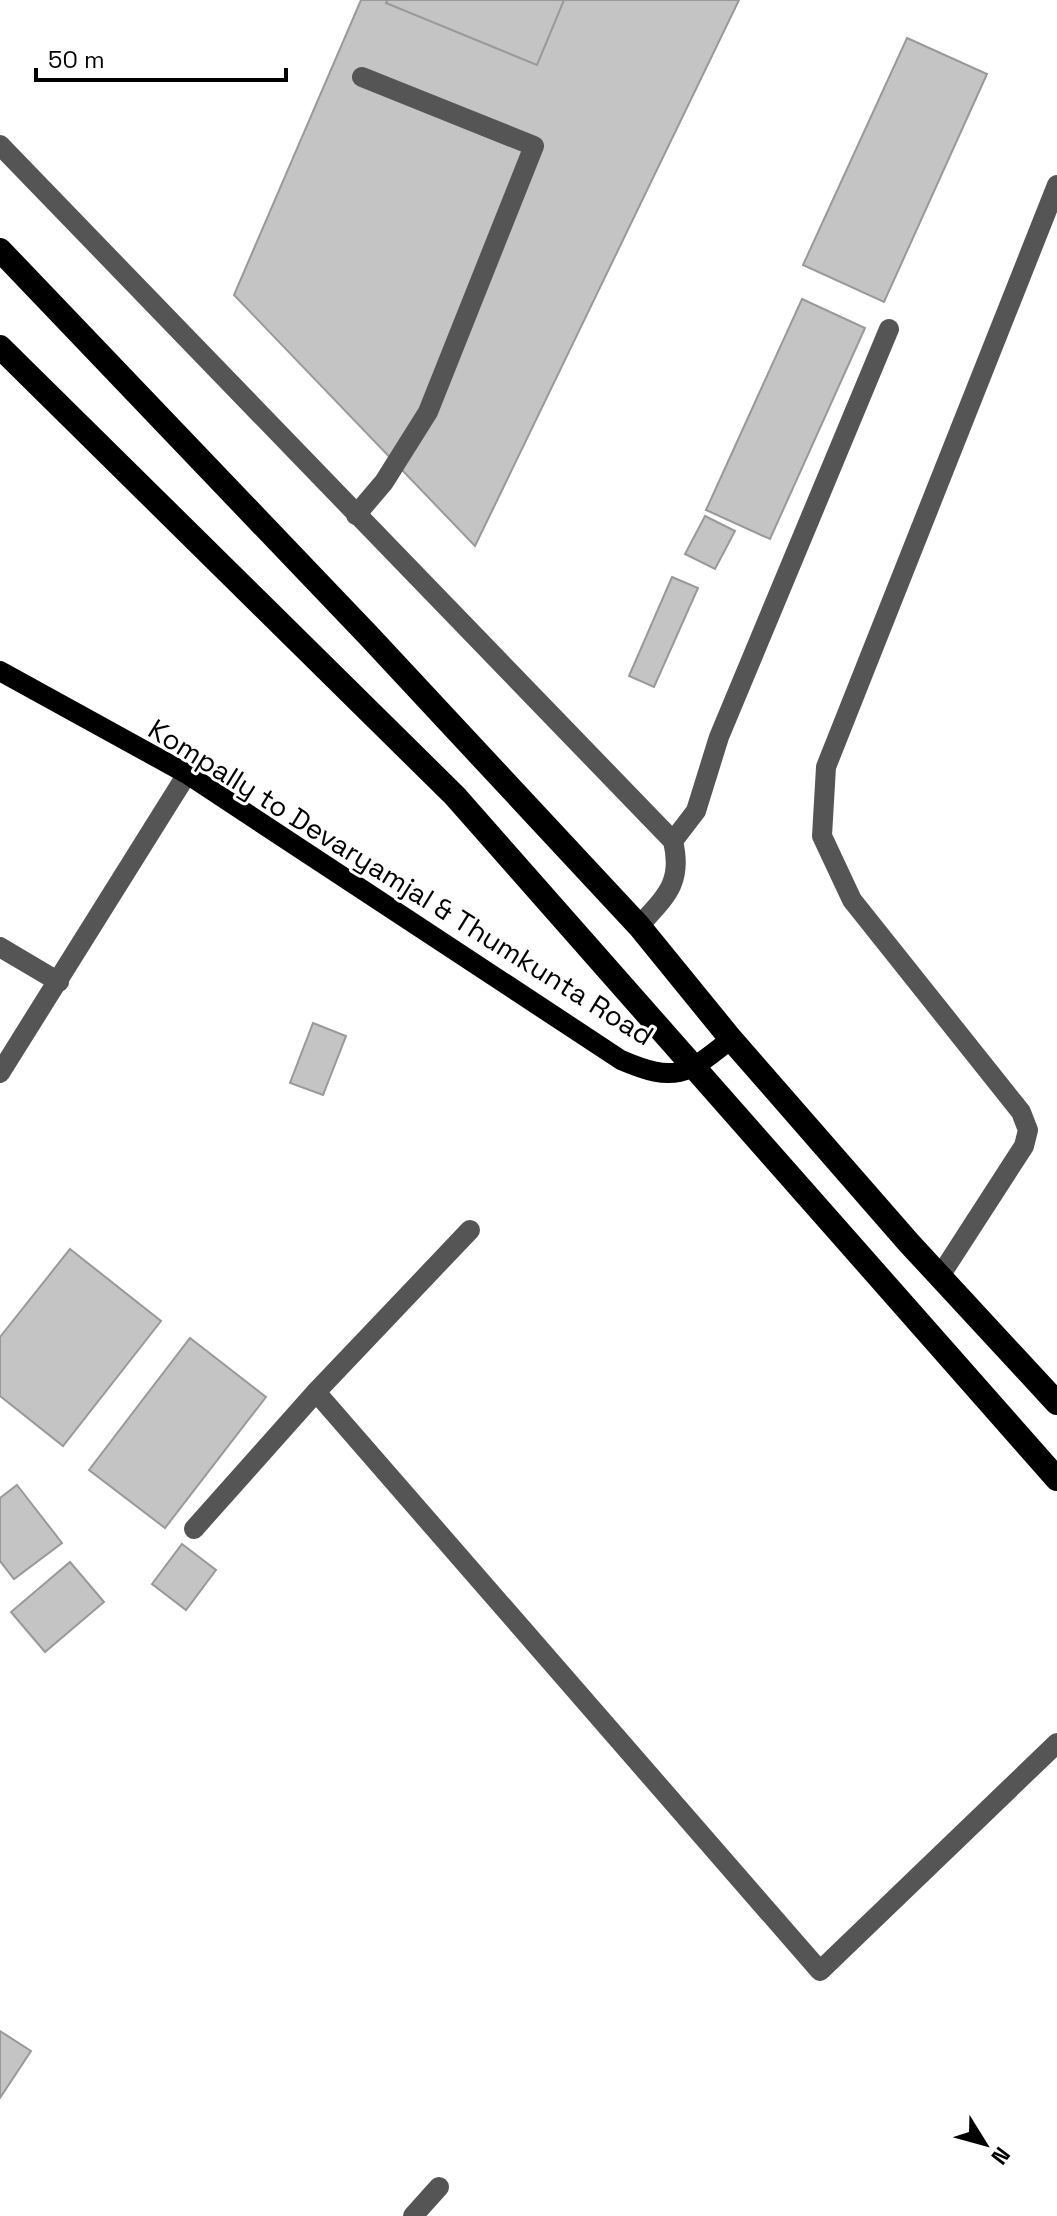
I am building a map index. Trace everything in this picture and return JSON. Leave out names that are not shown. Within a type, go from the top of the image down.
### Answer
[{"type":"highway","points":[[0,250],[389,657],[639,926],[731,1039],[940,1276],[1057,1403]]},
{"type":"highway","points":[[0,347],[455,796],[1057,1479]]},
{"type":"main road","name":"Kompally to Devaryamjal & Thumkunta Road","points":[[0,671],[187,774],[621,1060],[650,1072],[680,1072],[696,1067]]},
{"type":"main road","points":[[696,1067],[731,1039]]},
{"type":"street","points":[[356,515],[384,482],[428,412],[534,146],[362,77]]},
{"type":"street","points":[[0,145],[673,841],[678,863],[675,878],[661,901],[639,926]]},
{"type":"street","points":[[940,1276],[1024,1146],[1028,1130],[1021,1112],[852,900],[822,836],[826,767],[1057,185]]},
{"type":"street","points":[[673,841],[696,811],[719,737],[889,329]]},
{"type":"street","points":[[0,1073],[187,774]]},
{"type":"street","points":[[0,947],[59,982]]},
{"type":"street","points":[[194,1529],[316,1392],[470,1230]]},
{"type":"street","points":[[316,1392],[820,1971],[1057,1743]]},
{"type":"street","points":[[413,2216],[439,2187]]},
{"type":"building","points":[[361,0],[739,0],[475,546],[234,295]]},
{"type":"building","points":[[388,0],[564,0],[537,65],[386,3]]},
{"type":"building","points":[[907,38],[987,74],[884,302],[803,265]]},
{"type":"building","points":[[802,299],[865,328],[770,539],[706,510]]},
{"type":"building","points":[[705,516],[735,531],[715,569],[685,554]]},
{"type":"building","points":[[672,577],[698,588],[654,687],[629,676]]},
{"type":"building","points":[[313,1023],[346,1036],[323,1095],[290,1083]]},
{"type":"building","points":[[70,1249],[161,1321],[63,1446],[0,1396],[0,1337]]},
{"type":"building","points":[[190,1338],[266,1397],[165,1528],[89,1470]]},
{"type":"building","points":[[17,1485],[62,1543],[14,1579],[0,1561],[0,1498]]},
{"type":"building","points":[[182,1544],[216,1570],[186,1610],[152,1584]]},
{"type":"building","points":[[70,1562],[104,1602],[45,1652],[11,1612]]},
{"type":"building","points":[[0,2031],[31,2051],[0,2098]]}]
